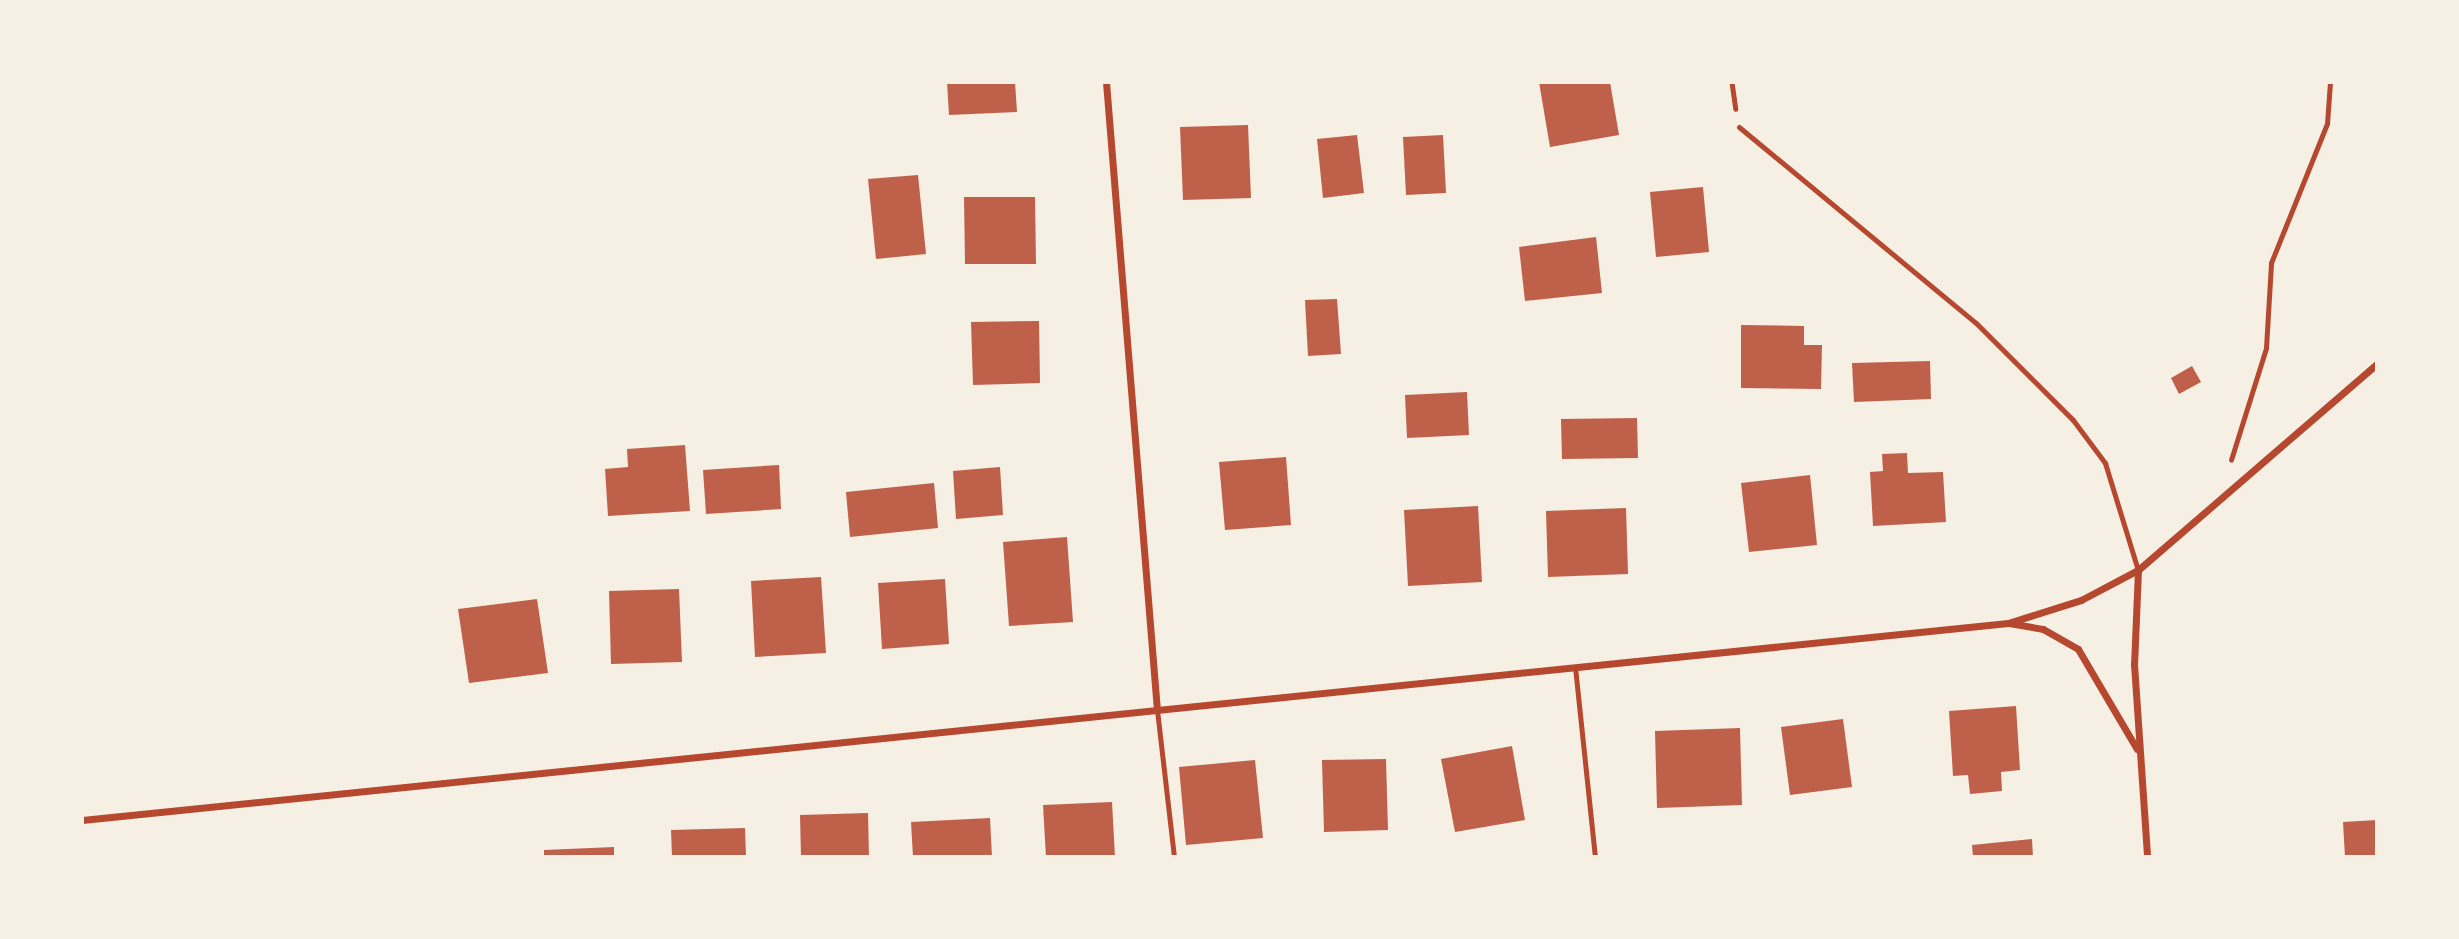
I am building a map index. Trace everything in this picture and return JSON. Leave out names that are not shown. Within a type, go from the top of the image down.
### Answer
[{"type":"street","points":[[1106,82],[1157,710]]},
{"type":"street","points":[[82,820],[2008,623],[2081,600],[2138,570],[2377,364]]},
{"type":"street","points":[[2138,570],[2134,664],[2147,857]]},
{"type":"street","points":[[2008,623],[2043,629],[2078,649],[2139,752]]},
{"type":"lane","points":[[1739,127],[1976,323],[2073,420],[2105,463],[2138,570]]},
{"type":"lane","points":[[1575,667],[1595,857]]},
{"type":"lane","points":[[1157,710],[1174,857]]},
{"type":"path","points":[[2229,491],[2225,478],[2266,348],[2271,263],[2327,124],[2330,82]]},
{"type":"building","points":[[947,82],[1015,82],[1017,112],[949,115]]},
{"type":"building","points":[[1539,82],[1610,82],[1619,135],[1550,147]]},
{"type":"building","points":[[1248,125],[1251,198],[1183,200],[1180,127]]},
{"type":"building","points":[[1357,135],[1364,193],[1323,198],[1317,139]]},
{"type":"building","points":[[1443,135],[1446,193],[1406,195],[1403,137]]},
{"type":"building","points":[[918,175],[926,254],[876,259],[868,179]]},
{"type":"building","points":[[1703,187],[1709,252],[1656,257],[1650,192]]},
{"type":"building","points":[[964,197],[1035,197],[1036,264],[965,264]]},
{"type":"building","points":[[1596,237],[1602,293],[1525,301],[1519,247]]},
{"type":"building","points":[[1337,299],[1341,354],[1308,356],[1305,300]]},
{"type":"building","points":[[1039,321],[1040,383],[973,385],[971,322]]},
{"type":"building","points":[[1741,325],[1804,326],[1804,345],[1822,345],[1821,389],[1741,388]]},
{"type":"building","points":[[1930,361],[1931,399],[1854,402],[1852,363]]},
{"type":"building","points":[[2192,366],[2201,382],[2179,394],[2171,378]]},
{"type":"building","points":[[1467,392],[1469,435],[1407,438],[1405,395]]},
{"type":"building","points":[[1637,418],[1638,458],[1562,459],[1561,419]]},
{"type":"building","points":[[685,445],[690,511],[608,516],[605,469],[628,467],[627,449]]},
{"type":"building","points":[[1907,453],[1908,473],[1943,472],[1946,522],[1873,526],[1870,472],[1883,471],[1882,454]]},
{"type":"building","points":[[1286,457],[1291,525],[1225,530],[1219,462]]},
{"type":"building","points":[[779,465],[781,509],[706,514],[703,470]]},
{"type":"building","points":[[1000,467],[1003,515],[956,519],[953,471]]},
{"type":"building","points":[[1810,475],[1817,545],[1749,552],[1741,483]]},
{"type":"building","points":[[934,483],[938,528],[850,537],[846,492]]},
{"type":"building","points":[[1478,506],[1482,582],[1408,586],[1404,510]]},
{"type":"building","points":[[1626,508],[1628,574],[1548,577],[1546,511]]},
{"type":"building","points":[[1067,537],[1073,622],[1009,626],[1003,542]]},
{"type":"building","points":[[821,577],[826,653],[755,657],[751,581]]},
{"type":"building","points":[[945,579],[949,644],[882,649],[878,583]]},
{"type":"building","points":[[679,589],[682,662],[611,664],[609,591]]},
{"type":"building","points":[[537,599],[548,673],[469,683],[458,609]]},
{"type":"building","points":[[2016,706],[2020,770],[2001,772],[2002,791],[1970,794],[1968,775],[1953,776],[1949,711]]},
{"type":"building","points":[[1843,719],[1852,787],[1790,795],[1781,727]]},
{"type":"building","points":[[1740,728],[1742,805],[1657,808],[1655,731]]},
{"type":"building","points":[[1512,746],[1525,820],[1455,832],[1441,759]]},
{"type":"building","points":[[1386,759],[1388,830],[1324,832],[1322,760]]},
{"type":"building","points":[[1255,760],[1263,838],[1186,845],[1179,767]]},
{"type":"building","points":[[1112,802],[1115,857],[1046,857],[1043,805]]},
{"type":"building","points":[[868,813],[869,857],[801,857],[800,815]]},
{"type":"building","points":[[990,818],[992,857],[913,857],[911,822]]},
{"type":"building","points":[[2377,820],[2377,857],[2345,857],[2343,822]]},
{"type":"building","points":[[745,828],[746,857],[672,857],[671,830]]},
{"type":"building","points":[[2032,839],[2033,857],[1973,857],[1972,845]]},
{"type":"building","points":[[614,847],[614,857],[544,857],[544,850]]}]
